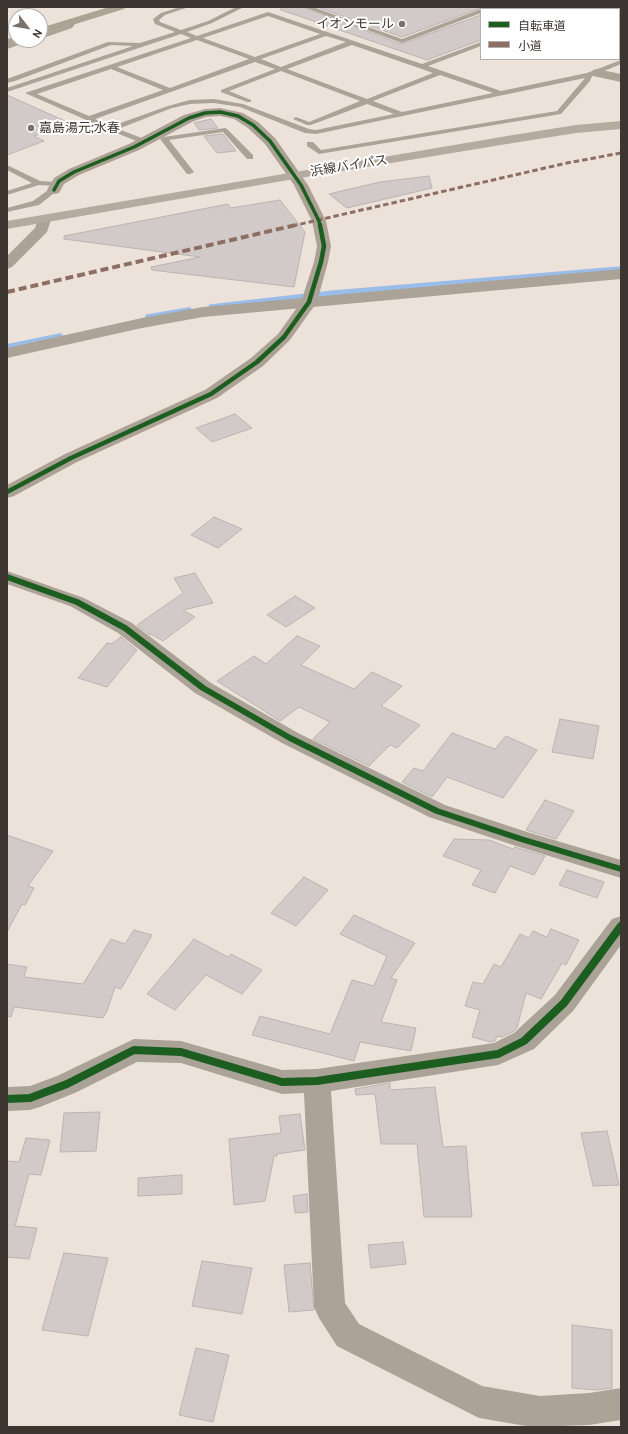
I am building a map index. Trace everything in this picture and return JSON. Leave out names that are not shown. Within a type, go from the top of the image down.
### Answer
[{"type":"highway","name":"浜線バイパス","points":[[7,233],[43,224],[297,180],[576,129],[621,125]]},
{"type":"highway","name":"浜線バイパス","points":[[297,180],[621,134]]},
{"type":"highway","name":"浜線バイパス","points":[[7,225],[43,224]]},
{"type":"main road","points":[[48,29],[120,7]]},
{"type":"street","points":[[593,74],[621,78]]},
{"type":"street","points":[[7,492],[71,458],[211,394],[256,362],[284,337],[310,302],[324,246],[319,221],[297,180],[270,141],[253,125],[238,116],[220,112],[205,113],[189,118],[154,139],[74,172],[56,187]]},
{"type":"street","points":[[7,264],[43,224]]},
{"type":"street","points":[[7,353],[142,323],[203,312],[621,274]]},
{"type":"street","points":[[7,577],[84,606],[125,628],[210,692],[290,738],[438,811],[521,839],[621,869]]},
{"type":"street","points":[[7,1099],[30,1098],[60,1087],[134,1050],[181,1052],[282,1082],[317,1081],[498,1054],[524,1041],[564,1003],[621,926]]},
{"type":"street","points":[[317,1081],[330,1307],[348,1335],[480,1402],[589,1418],[621,1404]]},
{"type":"lane","points":[[186,7],[163,14],[156,19],[157,23],[401,114]]},
{"type":"lane","points":[[7,90],[210,22],[241,7]]},
{"type":"lane","points":[[308,7],[307,8],[402,41],[480,11]]},
{"type":"lane","points":[[31,94],[268,14],[501,94]]},
{"type":"lane","points":[[48,34],[70,27],[74,21]]},
{"type":"lane","points":[[88,119],[326,34]]},
{"type":"lane","points":[[7,81],[110,44],[122,42],[142,44]]},
{"type":"lane","points":[[350,42],[223,91],[309,124],[438,73]]},
{"type":"lane","points":[[421,67],[480,44]]},
{"type":"lane","points":[[95,60],[170,90]]},
{"type":"lane","points":[[111,129],[170,107],[190,102],[214,101],[241,105],[303,129],[316,132],[593,74],[621,62]]},
{"type":"lane","points":[[310,144],[319,152],[559,113],[593,74]]},
{"type":"lane","points":[[15,87],[111,129],[154,139],[224,130],[250,157]]},
{"type":"lane","points":[[154,139],[190,172]]},
{"type":"lane","points":[[7,168],[39,183],[56,187]]},
{"type":"lane","points":[[7,193],[39,183]]},
{"type":"lane","points":[[7,210],[36,203],[56,187]]},
{"type":"building","points":[[281,7],[303,7],[401,44],[480,15],[480,40],[427,60],[281,10]]},
{"type":"building","points":[[317,7],[481,7],[402,37]]},
{"type":"building","name":"嘉島湯元;水春","points":[[7,95],[65,121],[58,123],[64,126],[34,136],[44,141],[7,155]]},
{"type":"building","points":[[211,119],[218,128],[199,130],[194,123]]},
{"type":"building","points":[[223,134],[236,151],[217,153],[204,136]]},
{"type":"building","points":[[429,176],[432,188],[347,208],[329,194],[380,182]]},
{"type":"building","points":[[280,200],[305,232],[294,287],[152,270],[151,267],[200,257],[64,239],[64,236],[228,204],[231,208]]},
{"type":"building","points":[[235,414],[252,428],[212,442],[196,428]]},
{"type":"building","points":[[214,517],[242,529],[218,548],[191,535]]},
{"type":"building","points":[[195,573],[213,603],[183,610],[195,617],[163,641],[151,634],[150,635],[137,625],[183,593],[174,578]]},
{"type":"building","points":[[295,596],[315,608],[286,627],[267,615]]},
{"type":"building","points":[[297,636],[320,646],[301,665],[354,689],[372,672],[402,686],[381,706],[420,725],[397,748],[390,745],[369,766],[313,739],[330,722],[299,707],[280,721],[217,681],[254,656],[266,664]]},
{"type":"building","points":[[121,637],[137,650],[107,687],[78,678],[107,643],[111,644]]},
{"type":"building","points":[[560,719],[599,726],[593,759],[552,752]]},
{"type":"building","points":[[452,733],[495,749],[506,736],[537,750],[503,798],[447,777],[432,797],[402,782],[414,768],[423,771]]},
{"type":"building","points":[[545,800],[574,811],[556,839],[526,830]]},
{"type":"building","points":[[7,835],[53,851],[28,886],[34,888],[25,905],[22,904],[7,932]]},
{"type":"building","points":[[454,839],[489,840],[513,849],[515,847],[545,856],[534,875],[510,866],[495,893],[472,885],[481,870],[443,856]]},
{"type":"building","points":[[567,870],[604,882],[597,898],[559,885]]},
{"type":"building","points":[[304,877],[328,890],[296,926],[271,913]]},
{"type":"building","points":[[354,915],[415,943],[391,978],[397,980],[381,1022],[416,1028],[411,1051],[360,1042],[354,1061],[252,1035],[260,1016],[330,1034],[352,980],[374,986],[387,956],[340,934]]},
{"type":"building","points":[[551,929],[579,940],[566,965],[562,963],[541,999],[526,993],[517,1028],[513,1032],[502,1037],[497,1036],[495,1041],[490,1042],[472,1037],[480,1010],[465,1006],[473,982],[483,984],[494,964],[501,967],[520,934],[529,938],[533,931],[547,937]]},
{"type":"building","points":[[134,930],[152,935],[121,989],[115,987],[107,1011],[103,1018],[14,1007],[11,1017],[7,1016],[7,964],[27,967],[24,977],[83,984],[111,939],[125,944]]},
{"type":"building","points":[[194,939],[228,957],[231,954],[262,970],[242,994],[206,975],[175,1010],[147,994]]},
{"type":"building","points":[[390,1083],[390,1090],[435,1087],[443,1147],[466,1146],[472,1217],[424,1217],[417,1144],[381,1144],[375,1094],[356,1095],[355,1089]]},
{"type":"building","points":[[100,1112],[96,1151],[60,1152],[64,1113]]},
{"type":"building","points":[[300,1114],[305,1150],[277,1154],[277,1156],[274,1156],[265,1201],[234,1205],[229,1139],[281,1133],[279,1116]]},
{"type":"building","points":[[607,1131],[619,1185],[593,1186],[581,1133]]},
{"type":"building","points":[[26,1138],[50,1140],[41,1175],[29,1174],[15,1226],[37,1228],[29,1259],[7,1257],[7,1161],[19,1162]]},
{"type":"building","points":[[182,1175],[182,1194],[138,1196],[138,1178]]},
{"type":"building","points":[[307,1194],[308,1212],[295,1213],[293,1196]]},
{"type":"building","points":[[403,1242],[406,1264],[371,1268],[368,1245]]},
{"type":"building","points":[[64,1253],[108,1258],[88,1336],[42,1330]]},
{"type":"building","points":[[202,1261],[252,1268],[242,1314],[192,1306]]},
{"type":"building","points":[[310,1263],[314,1310],[289,1312],[284,1265]]},
{"type":"building","points":[[572,1325],[612,1330],[612,1388],[596,1390],[572,1388]]},
{"type":"building","points":[[196,1348],[229,1355],[213,1422],[179,1415]]},
{"type":"waterway","points":[[211,307],[334,293],[621,269]]},
{"type":"waterway","points":[[148,317],[189,310]]},
{"type":"waterway","points":[[7,347],[60,336]]},
{"type":"marked path","points":[[7,292],[567,163],[621,153]]},
{"type":"cycle path","points":[[7,492],[71,458],[211,394],[257,362],[284,337],[309,302],[321,262],[324,246],[319,221],[301,185],[270,141],[253,125],[238,116],[220,112],[205,113],[189,118],[134,147],[74,172],[59,181],[54,190]]},
{"type":"cycle path","points":[[7,577],[77,602],[125,628],[203,688],[290,738],[437,811],[521,839],[621,869]]},
{"type":"cycle path","points":[[7,1099],[30,1098],[67,1084],[134,1050],[181,1052],[282,1082],[317,1081],[498,1054],[524,1041],[564,1003],[621,926]]},
{"type":"place","name":"イオンモール","points":[[402,24]]},
{"type":"place","name":"嘉島湯元;水春","points":[[31,128]]}]
